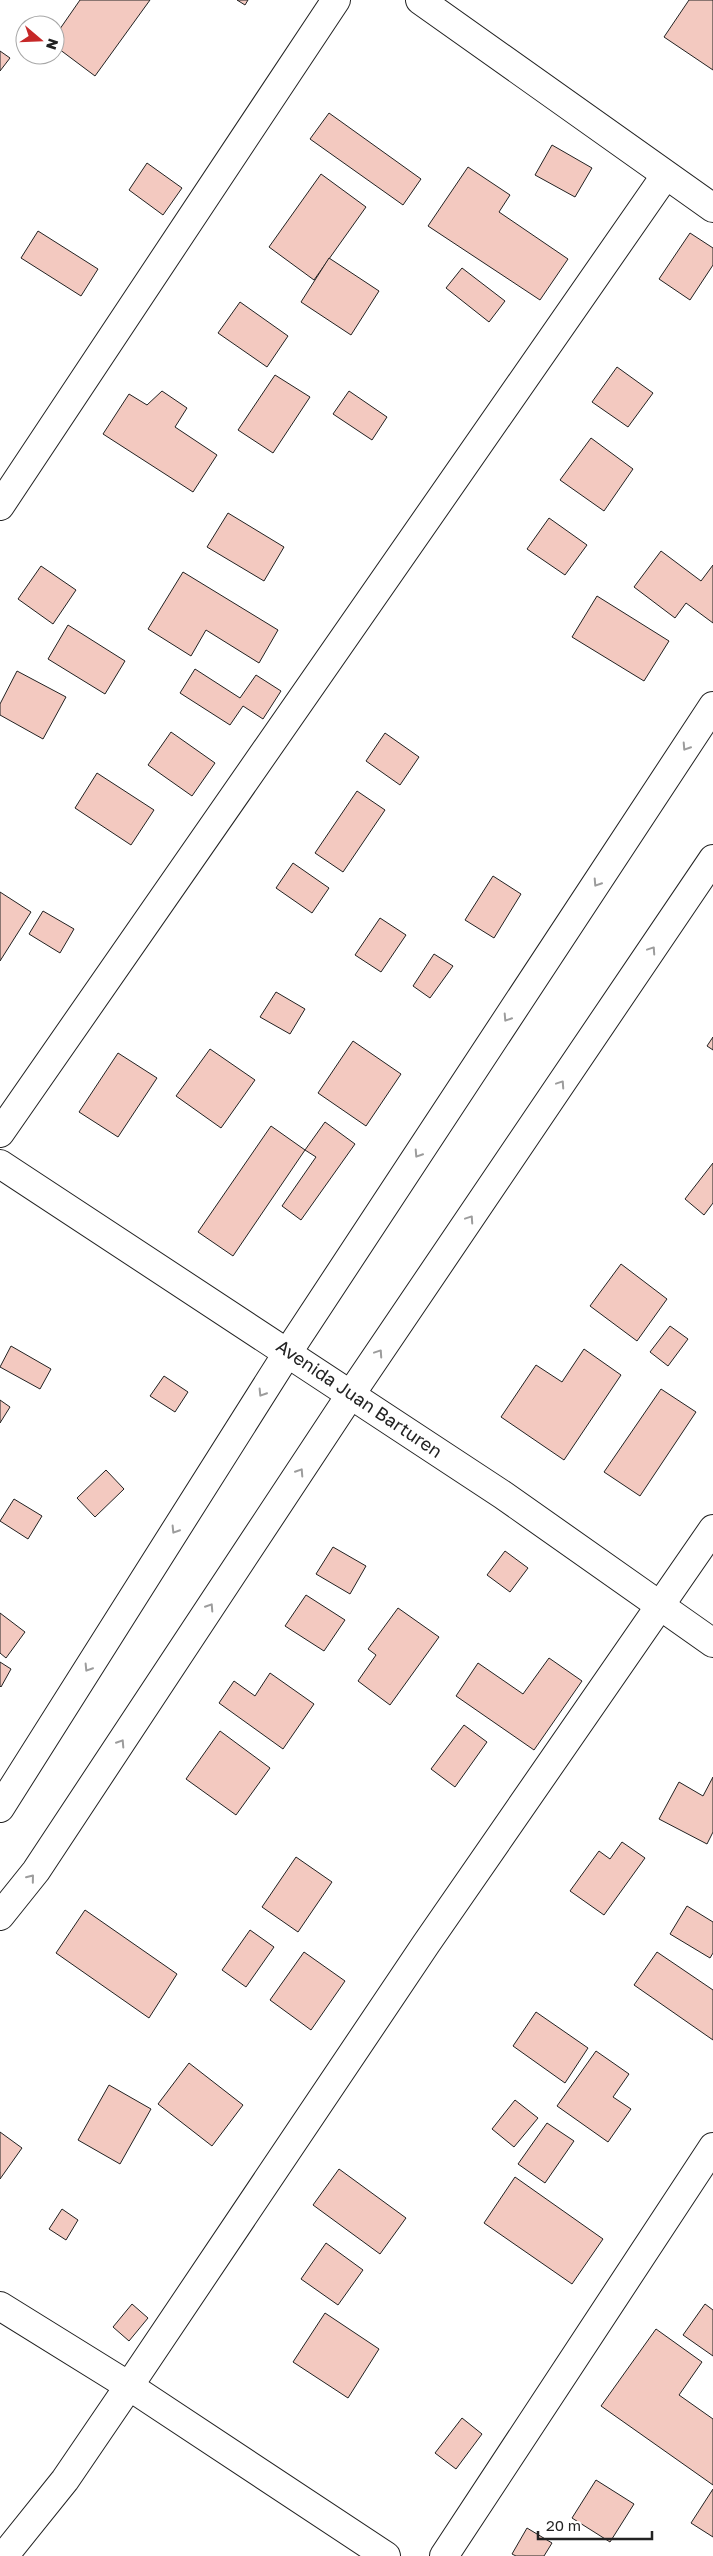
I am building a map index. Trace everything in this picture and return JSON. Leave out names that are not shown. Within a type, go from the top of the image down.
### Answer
[{"type":"street","points":[[0,506],[336,0]]},
{"type":"street","points":[[420,0],[665,176],[713,208]]},
{"type":"street","points":[[0,1133],[665,176]]},
{"type":"street","points":[[0,1808],[288,1352],[713,706]]},
{"type":"street","points":[[0,1916],[36,1871],[352,1394],[713,859]]},
{"type":"street","name":"Avenida Juan Barturen","points":[[0,1164],[503,1495],[660,1608],[713,1643]]},
{"type":"street","points":[[4,2556],[64,2480],[129,2386],[426,1944],[713,1529]]},
{"type":"street","points":[[444,2556],[481,2503],[713,2147]]},
{"type":"street","points":[[0,2306],[129,2386],[386,2556]]},
{"type":"building","points":[[80,0],[150,0],[95,76],[65,54],[65,22]]},
{"type":"building","points":[[237,0],[248,0],[245,5]]},
{"type":"building","points":[[689,0],[713,0],[713,70],[664,37]]},
{"type":"building","points":[[0,51],[10,58],[0,71]]},
{"type":"building","points":[[329,113],[421,179],[403,205],[310,139]]},
{"type":"building","points":[[552,145],[592,168],[575,197],[535,175]]},
{"type":"building","points":[[147,163],[182,188],[163,215],[129,190]]},
{"type":"building","points":[[468,167],[510,195],[499,212],[568,259],[540,300],[428,226]]},
{"type":"building","points":[[321,174],[366,207],[314,280],[269,247]]},
{"type":"building","points":[[38,231],[98,269],[81,296],[21,258]]},
{"type":"building","points":[[690,233],[713,248],[713,265],[690,300],[659,279]]},
{"type":"building","points":[[329,258],[379,291],[351,335],[301,302]]},
{"type":"building","points":[[462,268],[505,301],[489,322],[446,288]]},
{"type":"building","points":[[240,302],[288,336],[267,367],[218,333]]},
{"type":"building","points":[[617,367],[653,393],[628,427],[592,402]]},
{"type":"building","points":[[275,375],[310,397],[273,453],[238,430]]},
{"type":"building","points":[[162,391],[187,408],[175,427],[217,455],[193,492],[103,434],[129,394],[147,405]]},
{"type":"building","points":[[349,391],[387,417],[372,440],[333,414]]},
{"type":"building","points":[[591,438],[633,469],[604,511],[560,480]]},
{"type":"building","points":[[228,513],[284,547],[264,581],[207,547]]},
{"type":"building","points":[[549,518],[587,545],[565,575],[527,549]]},
{"type":"building","points":[[661,551],[701,581],[713,565],[713,623],[686,603],[675,618],[634,587]]},
{"type":"building","points":[[41,566],[76,590],[53,624],[18,599]]},
{"type":"building","points":[[183,572],[278,630],[259,663],[206,630],[191,656],[148,629]]},
{"type":"building","points":[[597,596],[669,641],[644,681],[572,637]]},
{"type":"building","points":[[68,625],[125,661],[105,694],[48,659]]},
{"type":"building","points":[[195,669],[240,698],[256,675],[281,691],[263,719],[243,706],[230,725],[180,693]]},
{"type":"building","points":[[17,671],[66,697],[43,739],[0,715],[0,704]]},
{"type":"building","points":[[171,732],[215,763],[192,796],[148,765]]},
{"type":"building","points":[[385,733],[419,757],[400,785],[366,761]]},
{"type":"building","points":[[97,773],[154,810],[131,845],[75,808]]},
{"type":"building","points":[[357,791],[385,810],[343,872],[315,853]]},
{"type":"building","points":[[293,863],[329,888],[312,913],[276,888]]},
{"type":"building","points":[[493,876],[521,894],[494,938],[465,920]]},
{"type":"building","points":[[0,892],[31,912],[0,961]]},
{"type":"building","points":[[43,911],[74,929],[60,953],[29,934]]},
{"type":"building","points":[[380,918],[406,935],[381,972],[355,955]]},
{"type":"building","points":[[434,954],[453,966],[430,998],[413,986]]},
{"type":"building","points":[[276,992],[305,1009],[290,1034],[260,1017]]},
{"type":"building","points":[[713,1037],[713,1050],[707,1046]]},
{"type":"building","points":[[353,1041],[401,1074],[366,1126],[318,1093]]},
{"type":"building","points":[[210,1049],[255,1080],[221,1128],[176,1096]]},
{"type":"building","points":[[118,1053],[157,1078],[118,1137],[79,1112]]},
{"type":"building","points":[[325,1122],[355,1144],[301,1220],[282,1206],[316,1157],[305,1150]]},
{"type":"building","points":[[271,1126],[305,1150],[233,1256],[198,1232]]},
{"type":"building","points":[[713,1163],[713,1203],[704,1215],[685,1199]]},
{"type":"building","points":[[621,1264],[667,1299],[637,1341],[590,1306]]},
{"type":"building","points":[[670,1326],[688,1339],[668,1366],[650,1352]]},
{"type":"building","points":[[11,1346],[51,1369],[40,1389],[0,1367]]},
{"type":"building","points":[[584,1349],[621,1375],[564,1460],[501,1417],[536,1365],[562,1382]]},
{"type":"building","points":[[164,1376],[188,1392],[175,1412],[150,1396]]},
{"type":"building","points":[[661,1389],[696,1412],[640,1496],[604,1472]]},
{"type":"building","points":[[0,1400],[10,1407],[0,1423]]},
{"type":"building","points":[[106,1470],[124,1489],[95,1517],[77,1498]]},
{"type":"building","points":[[14,1499],[42,1516],[28,1539],[0,1521]]},
{"type":"building","points":[[333,1547],[366,1566],[350,1594],[316,1574]]},
{"type":"building","points":[[505,1551],[528,1568],[510,1592],[487,1575]]},
{"type":"building","points":[[306,1595],[345,1620],[324,1651],[285,1626]]},
{"type":"building","points":[[398,1608],[439,1637],[390,1705],[358,1681],[376,1655],[368,1649]]},
{"type":"building","points":[[0,1613],[25,1632],[6,1658],[0,1653]]},
{"type":"building","points":[[549,1658],[582,1681],[534,1750],[456,1696],[478,1663],[523,1694]]},
{"type":"building","points":[[0,1662],[11,1669],[1,1687],[0,1686]]},
{"type":"building","points":[[270,1673],[314,1704],[283,1749],[219,1703],[234,1681],[255,1696]]},
{"type":"building","points":[[464,1725],[487,1742],[455,1787],[431,1769]]},
{"type":"building","points":[[220,1731],[270,1768],[236,1815],[186,1779]]},
{"type":"building","points":[[713,1777],[713,1832],[707,1844],[659,1819],[679,1782],[703,1796]]},
{"type":"building","points":[[622,1842],[645,1858],[604,1915],[570,1891],[599,1851],[610,1859]]},
{"type":"building","points":[[296,1857],[332,1882],[298,1932],[262,1907]]},
{"type":"building","points":[[687,1906],[713,1922],[713,1953],[710,1958],[670,1934]]},
{"type":"building","points":[[85,1910],[177,1974],[149,2018],[56,1953]]},
{"type":"building","points":[[250,1930],[274,1947],[246,1987],[222,1970]]},
{"type":"building","points":[[304,1952],[345,1981],[311,2030],[270,2000]]},
{"type":"building","points":[[657,1952],[713,1990],[713,2040],[634,1985]]},
{"type":"building","points":[[536,2012],[588,2048],[565,2083],[513,2046]]},
{"type":"building","points":[[596,2051],[629,2074],[613,2097],[631,2109],[608,2142],[557,2106]]},
{"type":"building","points":[[189,2063],[243,2105],[212,2146],[158,2104]]},
{"type":"building","points":[[109,2085],[151,2109],[120,2164],[78,2140]]},
{"type":"building","points":[[515,2100],[538,2118],[514,2147],[492,2129]]},
{"type":"building","points":[[547,2123],[574,2141],[545,2183],[518,2164]]},
{"type":"building","points":[[0,2132],[22,2148],[0,2179]]},
{"type":"building","points":[[339,2169],[406,2218],[380,2254],[313,2205]]},
{"type":"building","points":[[515,2177],[603,2239],[572,2284],[484,2223]]},
{"type":"building","points":[[62,2209],[78,2220],[66,2240],[49,2229]]},
{"type":"building","points":[[326,2243],[363,2270],[338,2305],[301,2279]]},
{"type":"building","points":[[132,2304],[148,2318],[129,2341],[113,2327]]},
{"type":"building","points":[[705,2304],[713,2310],[713,2356],[683,2335]]},
{"type":"building","points":[[325,2313],[379,2349],[348,2398],[293,2362]]},
{"type":"building","points":[[656,2329],[702,2362],[679,2395],[713,2419],[713,2485],[601,2406]]},
{"type":"building","points":[[462,2418],[482,2434],[456,2469],[435,2453]]},
{"type":"building","points":[[596,2480],[634,2504],[610,2542],[572,2518]]},
{"type":"building","points":[[713,2489],[713,2537],[691,2523]]},
{"type":"building","points":[[527,2528],[552,2543],[544,2556],[516,2556],[512,2554]]}]
